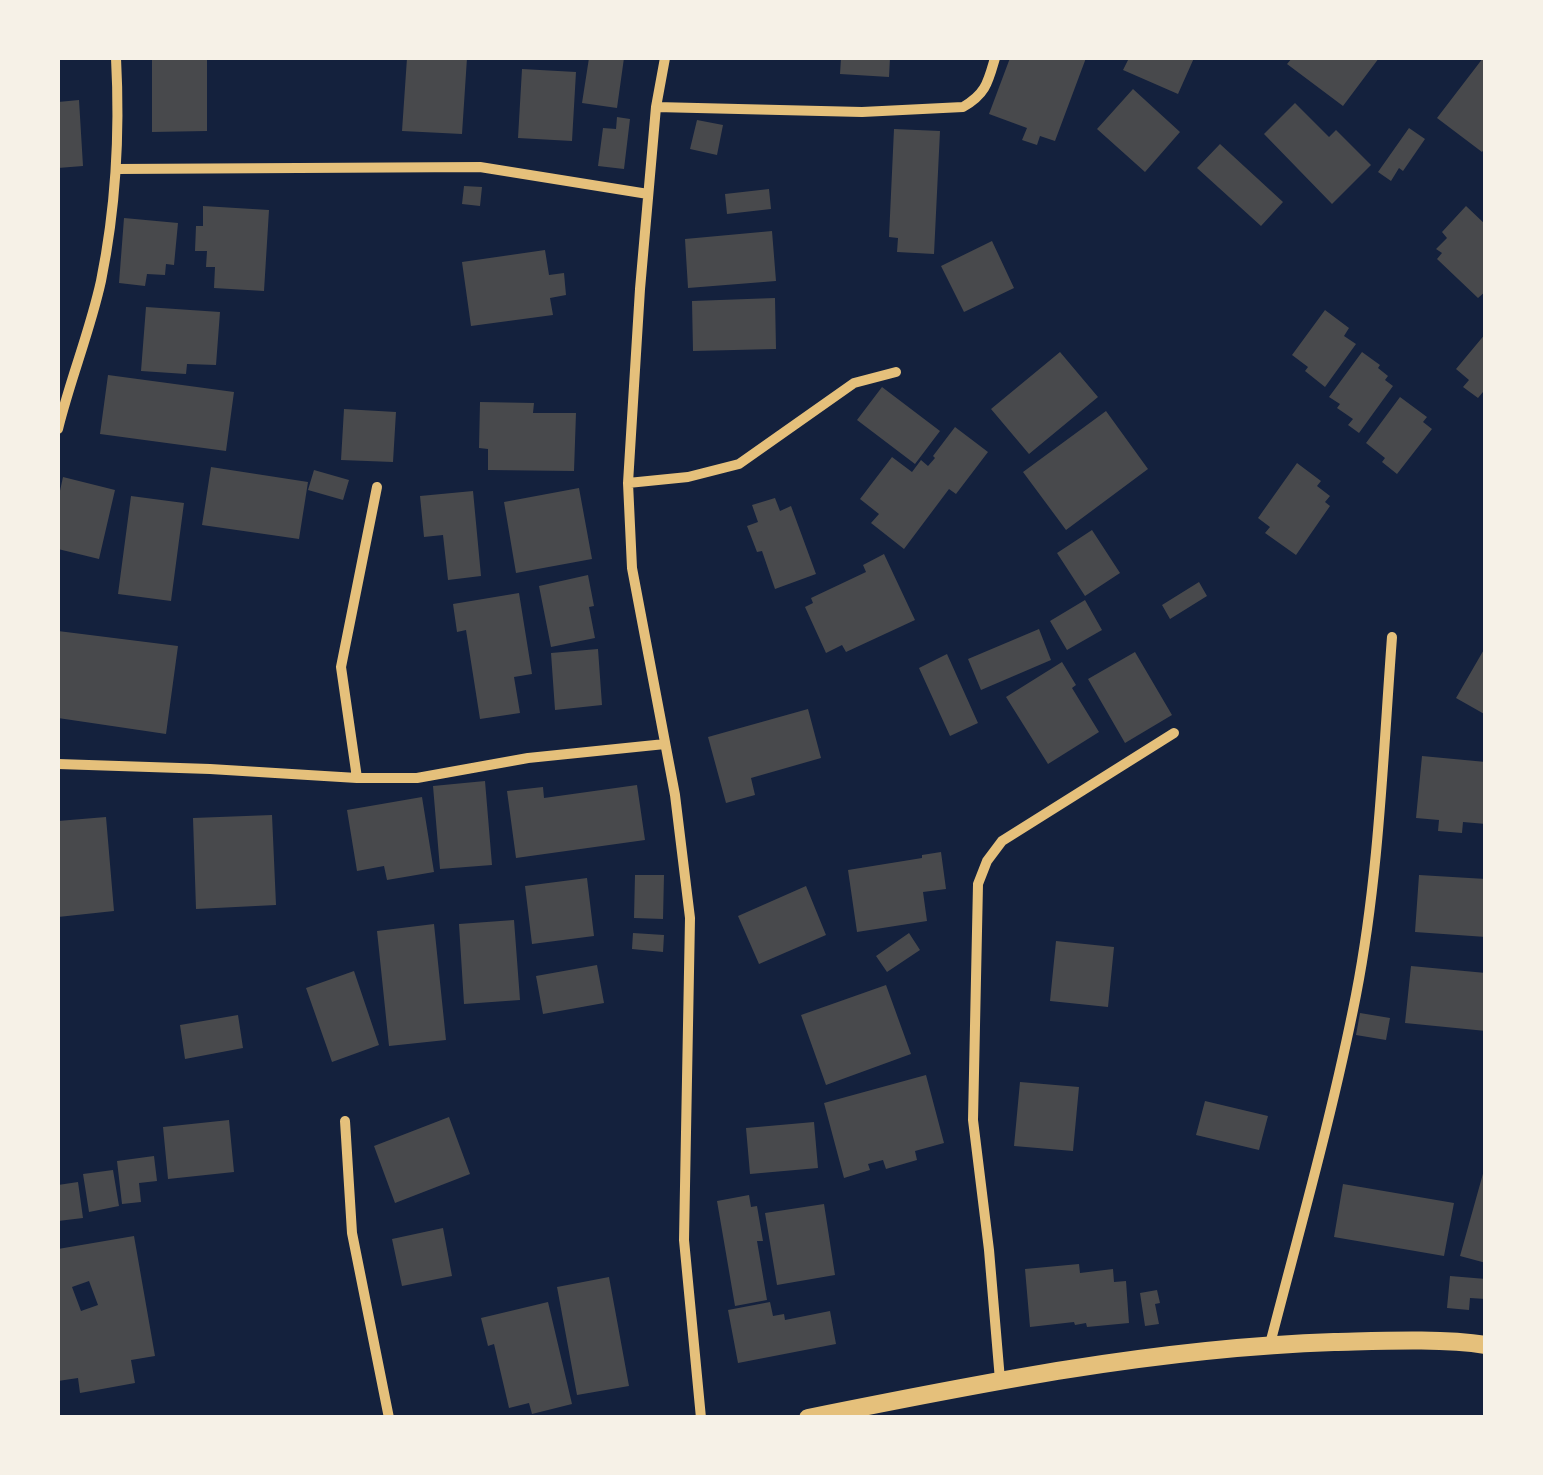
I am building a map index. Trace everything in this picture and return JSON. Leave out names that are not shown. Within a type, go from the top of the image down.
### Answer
[{"type":"street","points":[[58,430],[100,285],[116,169],[116,58]]},
{"type":"street","points":[[665,58],[648,194],[628,483],[632,568],[674,794],[690,918],[684,1240],[701,1418]]},
{"type":"street","points":[[656,107],[862,112],[964,108],[988,84],[995,58]]},
{"type":"street","points":[[116,169],[480,167],[648,194]]},
{"type":"street","points":[[628,483],[688,476],[739,464],[854,383],[896,372]]},
{"type":"street","points":[[356,778],[341,667],[378,487]]},
{"type":"street","points":[[1270,1344],[1356,996],[1368,918],[1392,637]]},
{"type":"street","points":[[1000,1380],[990,1250],[973,1120],[978,884],[986,861],[1002,841],[1174,733]]},
{"type":"street","points":[[58,764],[417,778],[528,758],[665,744]]},
{"type":"street","points":[[345,1121],[352,1233],[389,1418]]},
{"type":"street","points":[[808,1418],[1000,1380],[1270,1344],[1378,1341],[1486,1345]]},
{"type":"building","points":[[152,58],[207,58],[207,131],[152,132]]},
{"type":"building","points":[[407,58],[467,58],[462,134],[402,131]]},
{"type":"building","points":[[589,58],[624,58],[617,108],[582,103]]},
{"type":"building","points":[[841,58],[890,58],[889,77],[840,74]]},
{"type":"building","points":[[1010,58],[1086,58],[1055,141],[1040,136],[1037,145],[1022,140],[1027,128],[989,114]]},
{"type":"building","points":[[1129,58],[1194,58],[1178,94],[1123,70]]},
{"type":"building","points":[[1292,58],[1379,58],[1343,106],[1287,64]]},
{"type":"building","points":[[1483,58],[1486,147],[1482,152],[1437,118]]},
{"type":"building","points":[[522,69],[576,72],[572,141],[518,138]]},
{"type":"building","points":[[1133,89],[1180,132],[1145,172],[1097,129]]},
{"type":"building","points":[[79,100],[83,166],[58,168],[58,102]]},
{"type":"building","points":[[1295,103],[1329,137],[1336,130],[1371,165],[1332,204],[1264,134]]},
{"type":"building","points":[[617,117],[630,119],[624,169],[598,166],[603,128],[616,129]]},
{"type":"building","points":[[697,120],[723,125],[717,155],[690,149]]},
{"type":"building","points":[[1409,128],[1425,139],[1403,171],[1399,168],[1391,181],[1378,172]]},
{"type":"building","points":[[894,129],[940,131],[934,254],[897,252],[898,238],[889,237]]},
{"type":"building","points":[[1220,144],[1283,202],[1261,226],[1197,168]]},
{"type":"building","points":[[464,186],[482,187],[480,206],[462,204]]},
{"type":"building","points":[[769,189],[771,209],[727,214],[725,194]]},
{"type":"building","points":[[203,206],[269,210],[264,291],[214,288],[215,267],[206,267],[207,251],[195,251],[196,226],[203,226]]},
{"type":"building","points":[[1466,206],[1486,225],[1486,291],[1478,298],[1437,259],[1442,253],[1436,249],[1447,238],[1442,232]]},
{"type":"building","points":[[124,218],[178,223],[174,265],[166,264],[165,275],[147,274],[145,286],[119,283]]},
{"type":"building","points":[[772,231],[776,281],[688,288],[685,239]]},
{"type":"building","points":[[992,241],[1014,288],[964,312],[941,266]]},
{"type":"building","points":[[545,250],[549,275],[564,273],[566,295],[550,298],[553,315],[471,326],[462,262]]},
{"type":"building","points":[[775,298],[776,349],[693,351],[692,301]]},
{"type":"building","points":[[146,307],[220,312],[216,365],[187,364],[186,374],[141,371]]},
{"type":"building","points":[[1325,310],[1349,328],[1344,336],[1356,344],[1325,387],[1292,355]]},
{"type":"building","points":[[1486,333],[1486,394],[1483,392],[1478,398],[1463,387],[1469,380],[1456,369]]},
{"type":"building","points":[[1060,352],[1098,397],[1029,454],[991,409]]},
{"type":"building","points":[[1362,352],[1380,365],[1378,368],[1388,376],[1385,380],[1393,386],[1359,433],[1348,425],[1353,419],[1329,397]]},
{"type":"building","points":[[108,375],[234,392],[226,451],[100,434]]},
{"type":"building","points":[[882,387],[940,431],[915,464],[857,420]]},
{"type":"building","points":[[1400,397],[1427,417],[1423,422],[1432,429],[1397,474],[1366,443]]},
{"type":"building","points":[[480,402],[534,403],[533,413],[576,413],[574,471],[488,470],[488,449],[479,448]]},
{"type":"building","points":[[344,409],[396,412],[393,462],[341,460]]},
{"type":"building","points":[[1106,411],[1148,469],[1066,530],[1023,472]]},
{"type":"building","points":[[955,427],[988,452],[956,494],[949,489],[904,549],[871,523],[879,514],[860,499],[892,457],[912,472],[921,460],[928,466]]},
{"type":"building","points":[[1297,463],[1321,481],[1317,486],[1330,496],[1325,502],[1330,506],[1296,555],[1265,533],[1270,527],[1258,518]]},
{"type":"building","points":[[211,467],[308,482],[299,539],[202,525]]},
{"type":"building","points":[[314,470],[349,480],[343,500],[308,490]]},
{"type":"building","points":[[63,477],[115,490],[99,559],[58,549],[58,500]]},
{"type":"building","points":[[579,488],[592,559],[516,573],[504,502]]},
{"type":"building","points":[[473,491],[481,576],[448,580],[443,535],[424,537],[420,496]]},
{"type":"building","points":[[131,496],[184,503],[171,601],[118,594]]},
{"type":"building","points":[[775,498],[780,511],[791,506],[816,574],[775,589],[762,551],[757,552],[747,526],[758,522],[752,505]]},
{"type":"building","points":[[1092,530],[1120,573],[1085,596],[1057,553]]},
{"type":"building","points":[[884,554],[915,620],[846,652],[842,645],[826,653],[805,607],[813,603],[811,598],[866,572],[863,565]]},
{"type":"building","points":[[588,575],[595,638],[551,647],[539,586]]},
{"type":"building","points":[[1199,582],[1207,596],[1170,619],[1162,605]]},
{"type":"building","points":[[519,593],[532,674],[514,677],[520,713],[480,719],[466,630],[457,632],[453,604]]},
{"type":"building","points":[[1085,600],[1102,630],[1067,650],[1050,621]]},
{"type":"building","points":[[1039,629],[1051,660],[981,690],[968,659]]},
{"type":"building","points":[[58,631],[178,646],[166,734],[58,718]]},
{"type":"building","points":[[1486,646],[1486,715],[1456,698]]},
{"type":"building","points":[[598,649],[602,705],[555,710],[551,653]]},
{"type":"building","points":[[1135,652],[1172,715],[1125,743],[1088,679]]},
{"type":"building","points":[[947,654],[978,723],[950,736],[919,668]]},
{"type":"building","points":[[1062,662],[1076,685],[1072,688],[1099,732],[1048,764],[1006,697]]},
{"type":"building","points":[[808,709],[821,758],[751,778],[755,795],[726,803],[708,737]]},
{"type":"building","points":[[1422,756],[1486,762],[1486,824],[1463,822],[1462,833],[1438,831],[1439,820],[1416,818]]},
{"type":"building","points":[[485,781],[492,865],[440,869],[433,786]]},
{"type":"building","points":[[637,785],[645,840],[516,858],[507,791],[543,787],[544,798]]},
{"type":"building","points":[[422,797],[434,872],[387,880],[384,866],[357,871],[347,810]]},
{"type":"building","points":[[272,815],[276,905],[196,909],[193,818]]},
{"type":"building","points":[[106,817],[114,911],[58,917],[58,821]]},
{"type":"building","points":[[941,852],[946,889],[923,892],[927,921],[857,932],[848,870]]},
{"type":"building","points":[[635,875],[664,875],[663,919],[634,918]]},
{"type":"building","points":[[1419,875],[1486,879],[1486,937],[1415,932]]},
{"type":"building","points":[[587,878],[594,936],[532,944],[525,886]]},
{"type":"building","points":[[806,886],[826,935],[759,964],[738,916]]},
{"type":"building","points":[[514,920],[520,1000],[464,1004],[459,924]]},
{"type":"building","points":[[434,924],[446,1040],[389,1046],[377,931]]},
{"type":"building","points":[[633,933],[664,935],[663,952],[632,949]]},
{"type":"building","points":[[909,933],[920,950],[887,972],[876,956]]},
{"type":"building","points":[[1056,941],[1114,947],[1108,1007],[1050,1001]]},
{"type":"building","points":[[597,965],[604,1003],[543,1014],[536,976]]},
{"type":"building","points":[[1411,966],[1486,973],[1486,1031],[1405,1023]]},
{"type":"building","points":[[354,971],[379,1045],[332,1062],[306,988]]},
{"type":"building","points":[[886,985],[911,1054],[826,1085],[801,1015]]},
{"type":"building","points":[[1360,1013],[1390,1018],[1386,1040],[1356,1035]]},
{"type":"building","points":[[238,1015],[243,1048],[185,1059],[180,1025]]},
{"type":"building","points":[[926,1075],[944,1143],[915,1151],[917,1160],[886,1169],[883,1160],[868,1164],[870,1170],[844,1178],[824,1103]]},
{"type":"building","points":[[1020,1082],[1079,1087],[1073,1151],[1014,1146]]},
{"type":"building","points":[[1205,1101],[1268,1116],[1259,1150],[1196,1135]]},
{"type":"building","points":[[449,1117],[470,1174],[395,1203],[374,1146]]},
{"type":"building","points":[[229,1120],[234,1172],[168,1179],[163,1127]]},
{"type":"building","points":[[814,1122],[818,1168],[750,1174],[746,1128]]},
{"type":"building","points":[[154,1156],[157,1181],[139,1183],[141,1202],[122,1204],[117,1161]]},
{"type":"building","points":[[113,1170],[119,1206],[89,1212],[83,1174]]},
{"type":"building","points":[[1486,1170],[1486,1263],[1460,1256]]},
{"type":"building","points":[[78,1182],[83,1218],[58,1221],[58,1185]]},
{"type":"building","points":[[1343,1184],[1454,1203],[1444,1256],[1334,1237]]},
{"type":"building","points":[[749,1195],[751,1207],[757,1206],[763,1241],[757,1241],[767,1300],[735,1306],[717,1201]]},
{"type":"building","points":[[824,1204],[835,1275],[777,1285],[765,1213]]},
{"type":"building","points":[[443,1228],[452,1276],[402,1286],[392,1239]]},
{"type":"building","points":[[134,1236],[155,1356],[131,1360],[135,1383],[80,1393],[78,1378],[58,1381],[58,1249]],"holes":[[[89,1281],[98,1305],[81,1311],[72,1287]]]},
{"type":"building","points":[[1079,1264],[1080,1273],[1113,1269],[1114,1282],[1126,1281],[1129,1323],[1087,1327],[1086,1323],[1074,1322],[1030,1327],[1025,1269]]},
{"type":"building","points":[[1450,1276],[1486,1279],[1486,1299],[1470,1298],[1469,1310],[1447,1308]]},
{"type":"building","points":[[609,1277],[629,1386],[577,1395],[557,1287]]},
{"type":"building","points":[[1157,1290],[1159,1324],[1145,1326],[1140,1293]]},
{"type":"building","points":[[548,1302],[572,1404],[532,1414],[529,1403],[509,1408],[494,1344],[488,1346],[481,1318]]},
{"type":"building","points":[[770,1302],[773,1316],[784,1314],[785,1320],[830,1311],[836,1344],[738,1363],[728,1310]]}]
